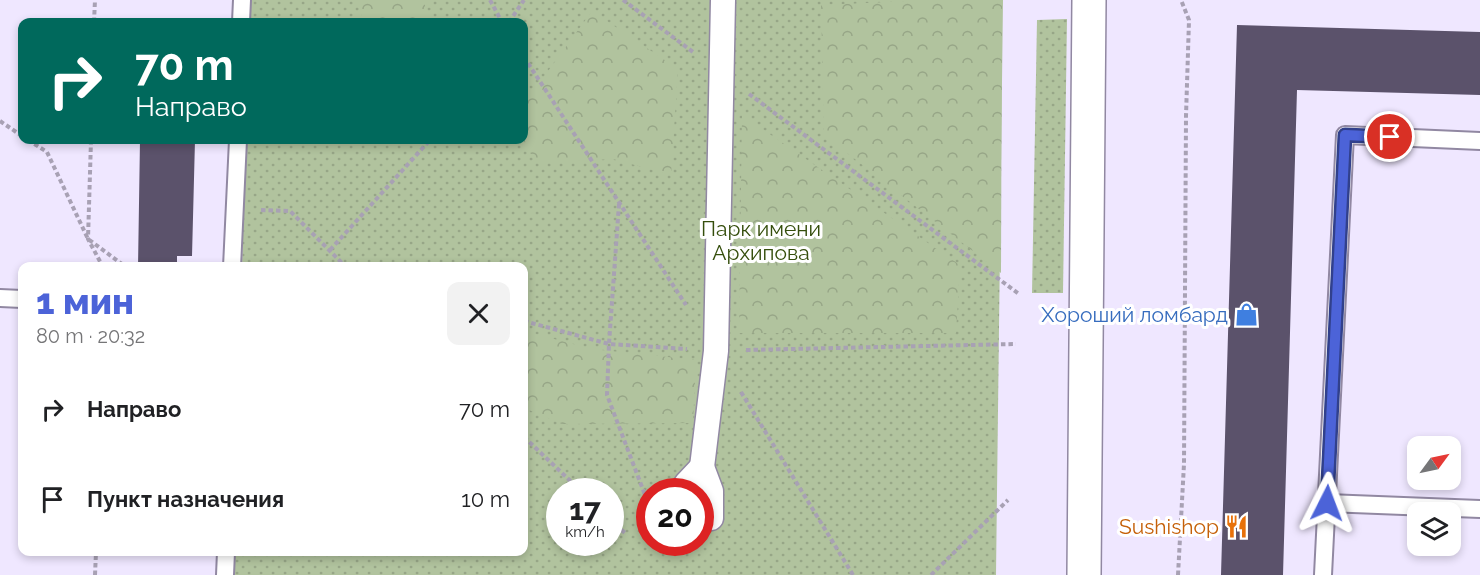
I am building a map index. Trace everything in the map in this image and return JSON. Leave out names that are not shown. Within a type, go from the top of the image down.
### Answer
[{"type":"street","points":[[706,478],[702,466],[716,351],[723,0]]},
{"type":"street","points":[[1084,575],[1089,0]]},
{"type":"street","points":[[691,478],[702,466]]},
{"type":"lane","points":[[241,18],[242,0]]},
{"type":"lane","points":[[1323,575],[1345,135],[1480,141]]},
{"type":"lane","points":[[232,262],[238,144]]},
{"type":"lane","points":[[0,298],[18,298]]},
{"type":"lane","points":[[1327,503],[1480,508]]},
{"type":"lane","points":[[225,575],[226,556]]},
{"type":"path","points":[[94,18],[95,0]]},
{"type":"path","points":[[490,0],[500,18]]},
{"type":"path","points":[[511,18],[524,0]]},
{"type":"path","points":[[623,0],[1018,294]]},
{"type":"path","points":[[1178,575],[1184,464],[1189,20],[1181,0]]},
{"type":"path","points":[[0,121],[18,133]]},
{"type":"path","points":[[34,144],[47,152],[101,262]]},
{"type":"path","points":[[88,239],[91,144]]},
{"type":"path","points":[[330,250],[426,144]]},
{"type":"path","points":[[619,203],[607,395],[639,478]]},
{"type":"path","points":[[236,209],[290,212],[341,262]]},
{"type":"path","points":[[88,239],[119,262]]},
{"type":"path","points":[[528,322],[609,344],[716,351],[1016,344]]},
{"type":"path","points":[[528,441],[567,478]]},
{"type":"path","points":[[931,575],[1008,500]]},
{"type":"path","points":[[95,575],[96,556]]},
{"type":"green space","name":"Парк имени Архипова","points":[[249,0],[1003,0],[996,575],[234,575],[235,556],[528,556],[528,262],[242,262],[245,144],[528,144],[528,18],[248,18]]},
{"type":"green space","points":[[360,0],[425,0],[425,18],[362,18]]},
{"type":"green space","points":[[935,0],[1002,0],[1001,273],[824,135],[821,5]]},
{"type":"green space","points":[[592,11],[678,69],[671,175],[613,159],[535,163],[526,144],[528,99]]},
{"type":"green space","points":[[1067,19],[1063,293],[1032,293],[1037,20]]},
{"type":"green space","points":[[742,115],[960,265],[956,333],[739,333]]},
{"type":"green space","points":[[528,332],[592,349],[696,360],[693,423],[562,424],[528,410]]},
{"type":"building","points":[[1237,25],[1480,32],[1480,95],[1297,90],[1283,575],[1221,575]]},
{"type":"building","points":[[140,144],[195,144],[192,256],[177,256],[177,262],[138,262]]},
{"type":"place","name":"Хороший ломбард","points":[[1246,315]]},
{"type":"place","name":"Sushishop","points":[[1237,527]]},
{"type":"route","points":[[1327,503],[1345,135],[1390,137]]}]
